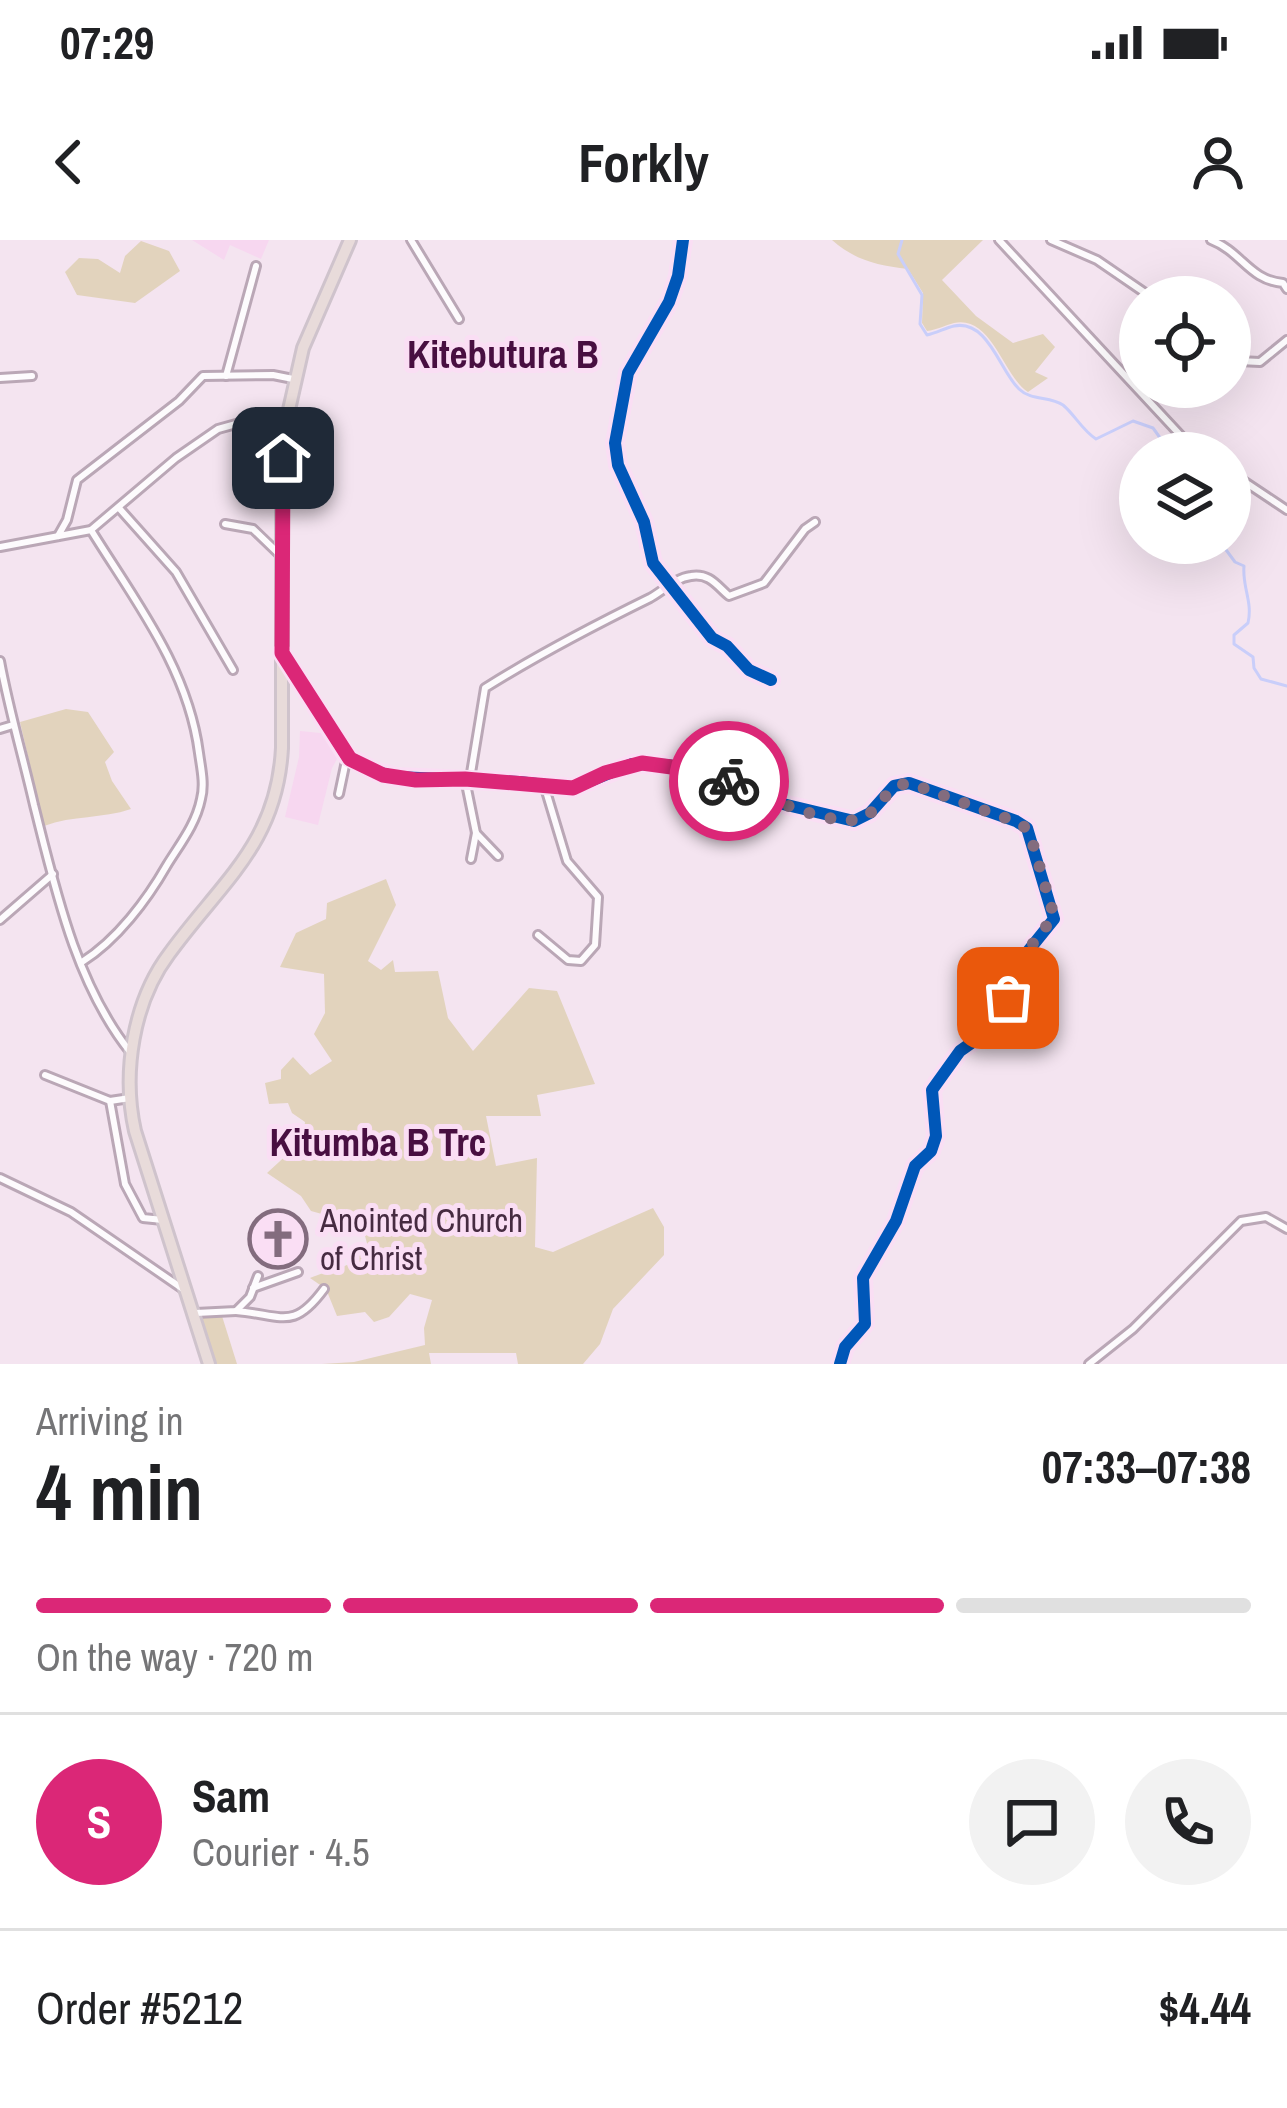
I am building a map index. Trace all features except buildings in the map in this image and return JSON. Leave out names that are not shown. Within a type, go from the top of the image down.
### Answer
[{"type":"highway","points":[[208,1364],[135,1131],[131,1054],[157,971],[241,869],[271,812],[281,764],[286,423],[293,379],[350,240]]},
{"type":"street","points":[[411,240],[459,319]]},
{"type":"street","points":[[682,240],[679,276],[669,302],[628,373],[615,442],[618,465],[644,521],[652,563],[712,638],[727,646],[749,670],[771,680]]},
{"type":"street","points":[[999,240],[1177,432]]},
{"type":"street","points":[[1051,240],[1120,276]]},
{"type":"street","points":[[1211,240],[1230,248],[1262,280],[1283,283],[1287,290]]},
{"type":"street","points":[[226,376],[256,266]]},
{"type":"street","points":[[1251,362],[1260,362],[1287,340]]},
{"type":"street","points":[[0,378],[32,376]]},
{"type":"street","points":[[58,536],[77,481],[179,401],[203,376],[293,379]]},
{"type":"street","points":[[0,547],[91,530],[218,429],[286,423]]},
{"type":"street","points":[[1251,486],[1287,510]]},
{"type":"street","points":[[119,508],[176,572],[233,670]]},
{"type":"street","points":[[471,859],[476,833],[468,779],[485,688],[587,626],[668,585],[699,576],[713,579],[729,596],[760,586],[815,522]]},
{"type":"street","points":[[225,524],[249,527],[273,552],[283,554]]},
{"type":"street","points":[[82,962],[149,895],[187,834],[203,793],[196,731],[182,687],[146,614],[91,530]]},
{"type":"street","points":[[282,653],[347,756],[396,777],[577,787],[632,764],[668,766],[701,771],[766,800],[854,821],[870,813],[894,786],[909,783],[1016,820],[1030,834],[1054,920],[1012,971],[1008,1017],[960,1051],[932,1090],[936,1136],[931,1151],[916,1166],[896,1221],[863,1278],[865,1324],[845,1347],[840,1364]]},
{"type":"street","points":[[0,661],[53,874],[82,962],[101,1008],[131,1054]]},
{"type":"street","points":[[0,729],[13,724]]},
{"type":"street","points":[[339,794],[347,756]]},
{"type":"street","points":[[538,934],[568,960],[581,961],[595,945],[598,902],[593,889],[567,860],[545,786]]},
{"type":"street","points":[[476,833],[498,856]]},
{"type":"street","points":[[0,920],[53,874]]},
{"type":"street","points":[[45,1075],[110,1101],[130,1098]]},
{"type":"street","points":[[110,1101],[128,1190],[142,1216],[163,1220]]},
{"type":"street","points":[[115,1132],[135,1131]]},
{"type":"street","points":[[122,1164],[142,1158]]},
{"type":"street","points":[[0,1178],[70,1212],[186,1290]]},
{"type":"street","points":[[1089,1364],[1133,1329],[1241,1220],[1266,1217],[1287,1229]]},
{"type":"street","points":[[254,1288],[298,1272]]},
{"type":"street","points":[[236,1311],[258,1276]]},
{"type":"street","points":[[192,1313],[298,1316],[311,1308],[324,1289]]},
{"type":"shaded area","points":[[192,240],[269,240],[261,259],[230,245],[224,260]]},
{"type":"shaded area","points":[[832,240],[983,240],[942,280],[976,316],[1013,343],[1043,334],[1055,347],[1035,372],[1048,378],[1028,392],[988,337],[967,323],[927,331],[922,323],[923,293],[908,269],[867,261]]},
{"type":"shaded area","points":[[141,241],[169,251],[180,271],[135,303],[77,295],[65,272],[79,258],[98,259],[120,273],[125,256]]},
{"type":"shaded area","points":[[66,709],[88,712],[114,752],[105,762],[131,809],[44,826],[20,722]]},
{"type":"shaded area","points":[[300,731],[331,734],[342,750],[332,768],[318,825],[285,817]]},
{"type":"shaded area","points":[[386,879],[396,905],[368,961],[381,970],[393,960],[395,972],[438,971],[448,1018],[473,1051],[529,988],[557,991],[595,1084],[537,1095],[541,1116],[486,1116],[496,1166],[537,1158],[535,1247],[553,1252],[653,1208],[664,1227],[664,1255],[613,1309],[600,1344],[583,1364],[518,1364],[516,1353],[429,1353],[431,1364],[322,1364],[354,1362],[425,1345],[424,1328],[432,1300],[410,1294],[389,1317],[374,1322],[365,1312],[337,1316],[326,1289],[310,1278],[347,1265],[368,1247],[362,1225],[311,1211],[301,1196],[267,1173],[303,1140],[305,1122],[292,1113],[288,1103],[269,1104],[265,1083],[281,1079],[281,1070],[293,1057],[310,1075],[332,1061],[314,1034],[325,1013],[324,974],[280,967],[296,933],[326,919],[327,903]]},
{"type":"shaded area","points":[[199,1314],[222,1316],[237,1364],[215,1364]]},
{"type":"waterway","points":[[902,240],[898,254],[922,295],[920,324],[927,335],[954,326],[976,330],[1019,389],[1063,405],[1096,439],[1133,421],[1156,432]]},
{"type":"waterway","points":[[1240,564],[1244,566],[1249,615],[1248,623],[1234,635],[1234,644],[1253,657],[1261,679],[1287,686]]},
{"type":"cycle path","points":[[683,240],[669,302],[628,373],[615,443],[618,465],[644,522],[653,563],[712,638],[727,646],[749,670],[771,680]]},
{"type":"cycle path","points":[[282,653],[347,756],[396,777],[573,788],[632,764],[667,765],[709,773],[766,800],[854,821],[870,813],[894,786],[909,783],[1027,828],[1054,919],[1012,971],[1008,1017],[960,1051],[932,1090],[936,1136],[931,1151],[915,1166],[896,1221],[863,1278],[865,1324],[845,1347],[840,1364]]},
{"type":"way so far","points":[[729,781],[766,800],[854,821],[870,813],[894,786],[918,784],[1022,824],[1030,834],[1054,916],[1012,971],[1008,998]]},
{"type":"place","name":"Anointed Church of Christ","points":[[278,1239]]},
{"type":"district","name":"Kitebutura B","points":[[503,354]]},
{"type":"district","name":"Kitumba B Trc","points":[[378,1142]]},
{"type":"route","points":[[283,458],[282,653],[350,759],[383,775],[416,780],[573,788],[642,763],[701,771],[729,781]]}]
